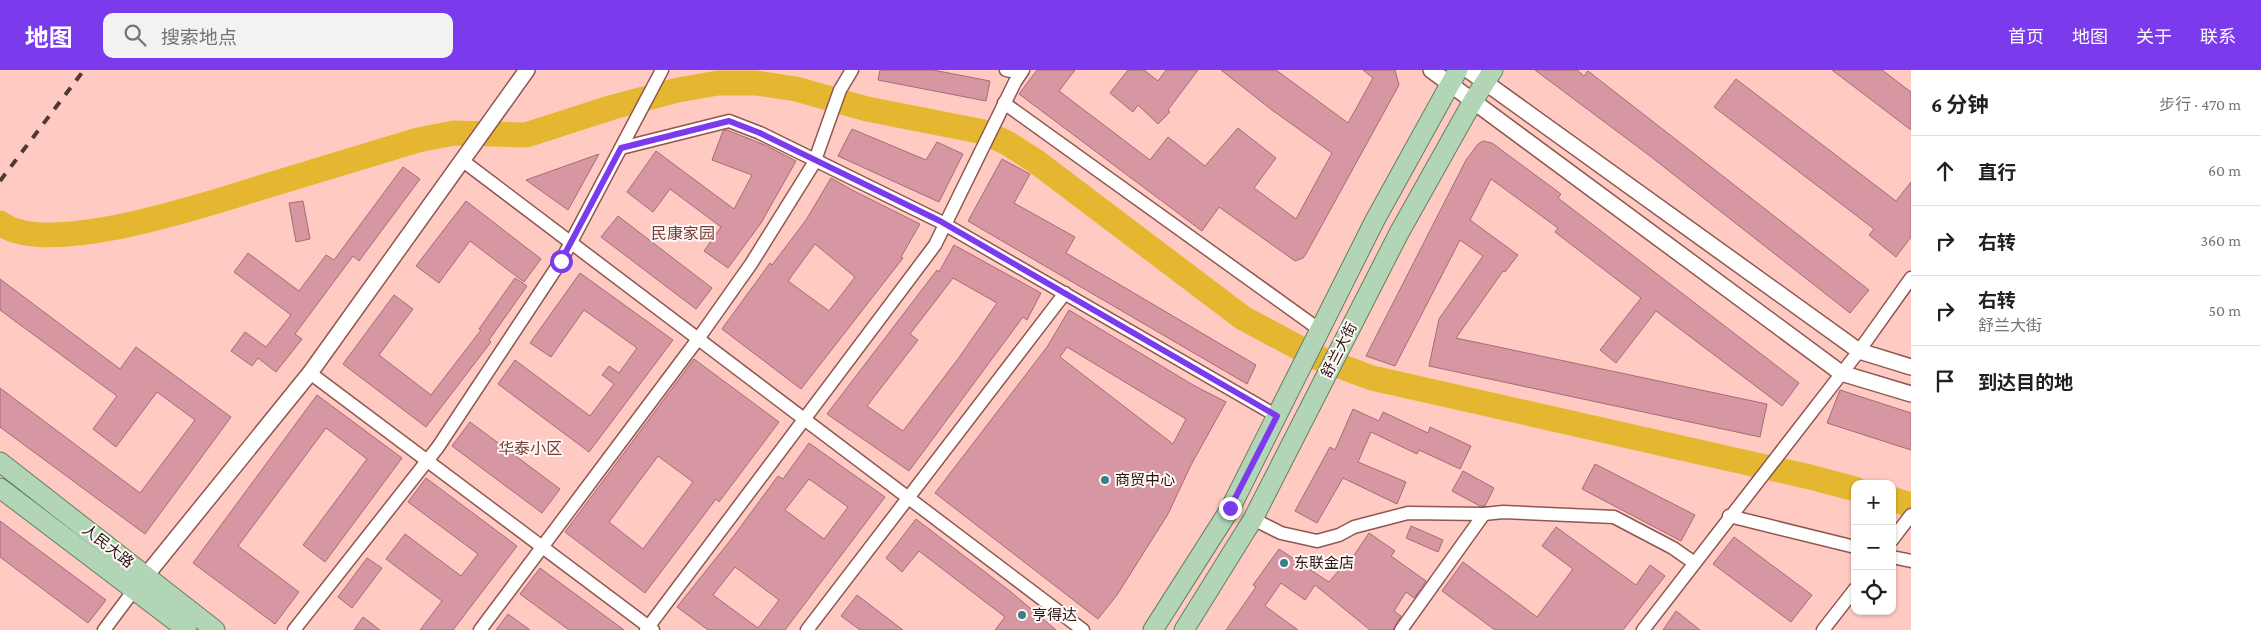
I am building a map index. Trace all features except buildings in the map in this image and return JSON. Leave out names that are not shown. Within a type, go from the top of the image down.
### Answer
[{"type":"main road","name":"舒兰大街","points":[[1184,630],[1253,519],[1399,233],[1489,76]]},
{"type":"main road","name":"舒兰大街","points":[[1153,630],[1230,508],[1375,220],[1454,77]]},
{"type":"main road","name":"人民大路","points":[[0,462],[140,583],[187,630]]},
{"type":"main road","name":"人民大路","points":[[0,488],[140,583],[216,630]]},
{"type":"street","points":[[104,630],[310,373],[527,70]]},
{"type":"street","points":[[480,630],[698,339],[751,264],[814,161],[840,90],[852,70]]},
{"type":"street","points":[[310,373],[649,629],[935,245],[1003,106],[1022,72],[1006,70]]},
{"type":"street","points":[[1431,70],[1454,77],[1473,102],[1842,373],[1911,394]]},
{"type":"street","points":[[1468,70],[1489,76],[1859,351],[1911,367]]},
{"type":"street","points":[[294,630],[427,461],[561,261],[659,73]]},
{"type":"street","points":[[1003,106],[1319,330]]},
{"type":"street","points":[[622,146],[729,121],[760,133],[945,224],[1277,416]]},
{"type":"street","points":[[463,161],[1083,630]]},
{"type":"street","points":[[1643,630],[1693,562],[1859,351],[1911,278]]},
{"type":"street","points":[[807,630],[1065,293]]},
{"type":"street","points":[[1253,519],[1281,533],[1317,541],[1339,535],[1354,527],[1408,512],[1484,514],[1502,512],[1614,517],[1673,548],[1693,562]]},
{"type":"street","points":[[1733,512],[1851,546]]},
{"type":"street","points":[[1401,630],[1484,514]]},
{"type":"street","points":[[1896,535],[1911,516]]},
{"type":"street","points":[[1896,558],[1911,561]]},
{"type":"street","points":[[1823,630],[1851,594]]},
{"type":"waterway","points":[[0,223],[24,233],[56,235],[94,231],[177,213],[418,140],[454,133],[526,135],[613,107],[678,90],[718,83],[756,83],[796,89],[867,109],[984,132],[1007,143],[1034,160],[1243,318],[1318,358],[1372,378],[1851,488]]},
{"type":"waterway","points":[[1896,500],[1911,505]]},
{"type":"railway","points":[[0,181],[84,70]]},
{"type":"place","name":"商贸中心","points":[[1105,480]]},
{"type":"place","name":"东联金店","points":[[1284,563]]},
{"type":"place","name":"亨得达","points":[[1022,615]]},
{"type":"district","name":"民康家园","points":[[683,233]]},
{"type":"district","name":"华泰小区","points":[[530,448]]},
{"type":"route","points":[[561,261],[621,148],[729,121],[760,133],[940,221],[1277,416],[1230,508]]}]
